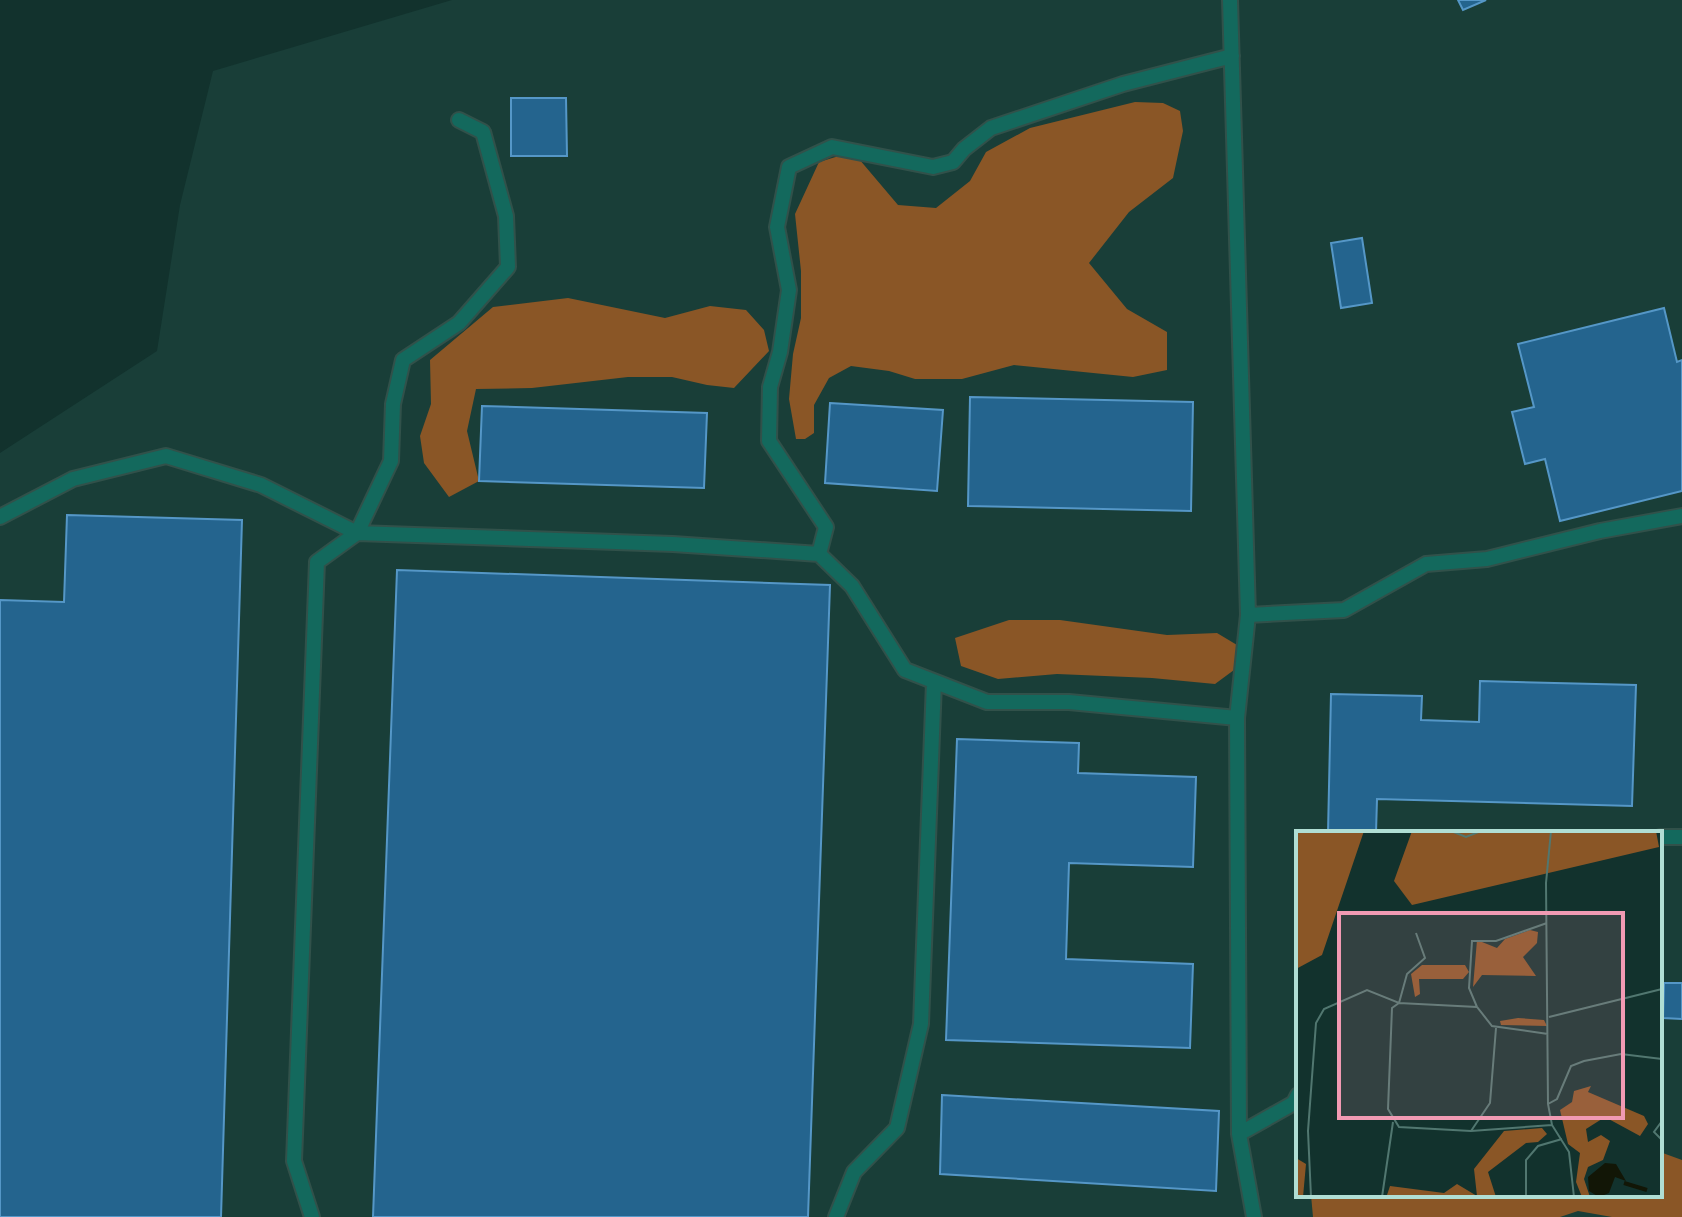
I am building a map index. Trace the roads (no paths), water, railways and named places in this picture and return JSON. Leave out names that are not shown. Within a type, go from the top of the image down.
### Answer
[{"type":"lane","points":[[1230,0],[1248,615],[1237,718],[1239,1134],[1254,1217]]},
{"type":"lane","points":[[819,554],[826,527],[769,441],[770,387],[780,352],[789,290],[777,227],[789,167],[832,147],[933,167],[953,162],[991,128],[1123,84],[1232,56]]},
{"type":"lane","points":[[312,1217],[294,1161],[317,562],[357,533],[391,461],[393,404],[403,360],[459,323],[508,267],[506,216],[483,132],[459,120]]},
{"type":"lane","points":[[0,517],[73,479],[166,456],[261,485],[357,533],[673,544],[819,554],[852,586],[905,670],[934,682],[987,702],[1069,702],[1237,718]]},
{"type":"lane","points":[[1248,615],[1344,610],[1426,564],[1487,559],[1600,531],[1682,516]]},
{"type":"lane","points":[[836,1217],[854,1172],[897,1128],[921,1024],[934,682]]},
{"type":"lane","points":[[1239,1134],[1296,1099]]}]
